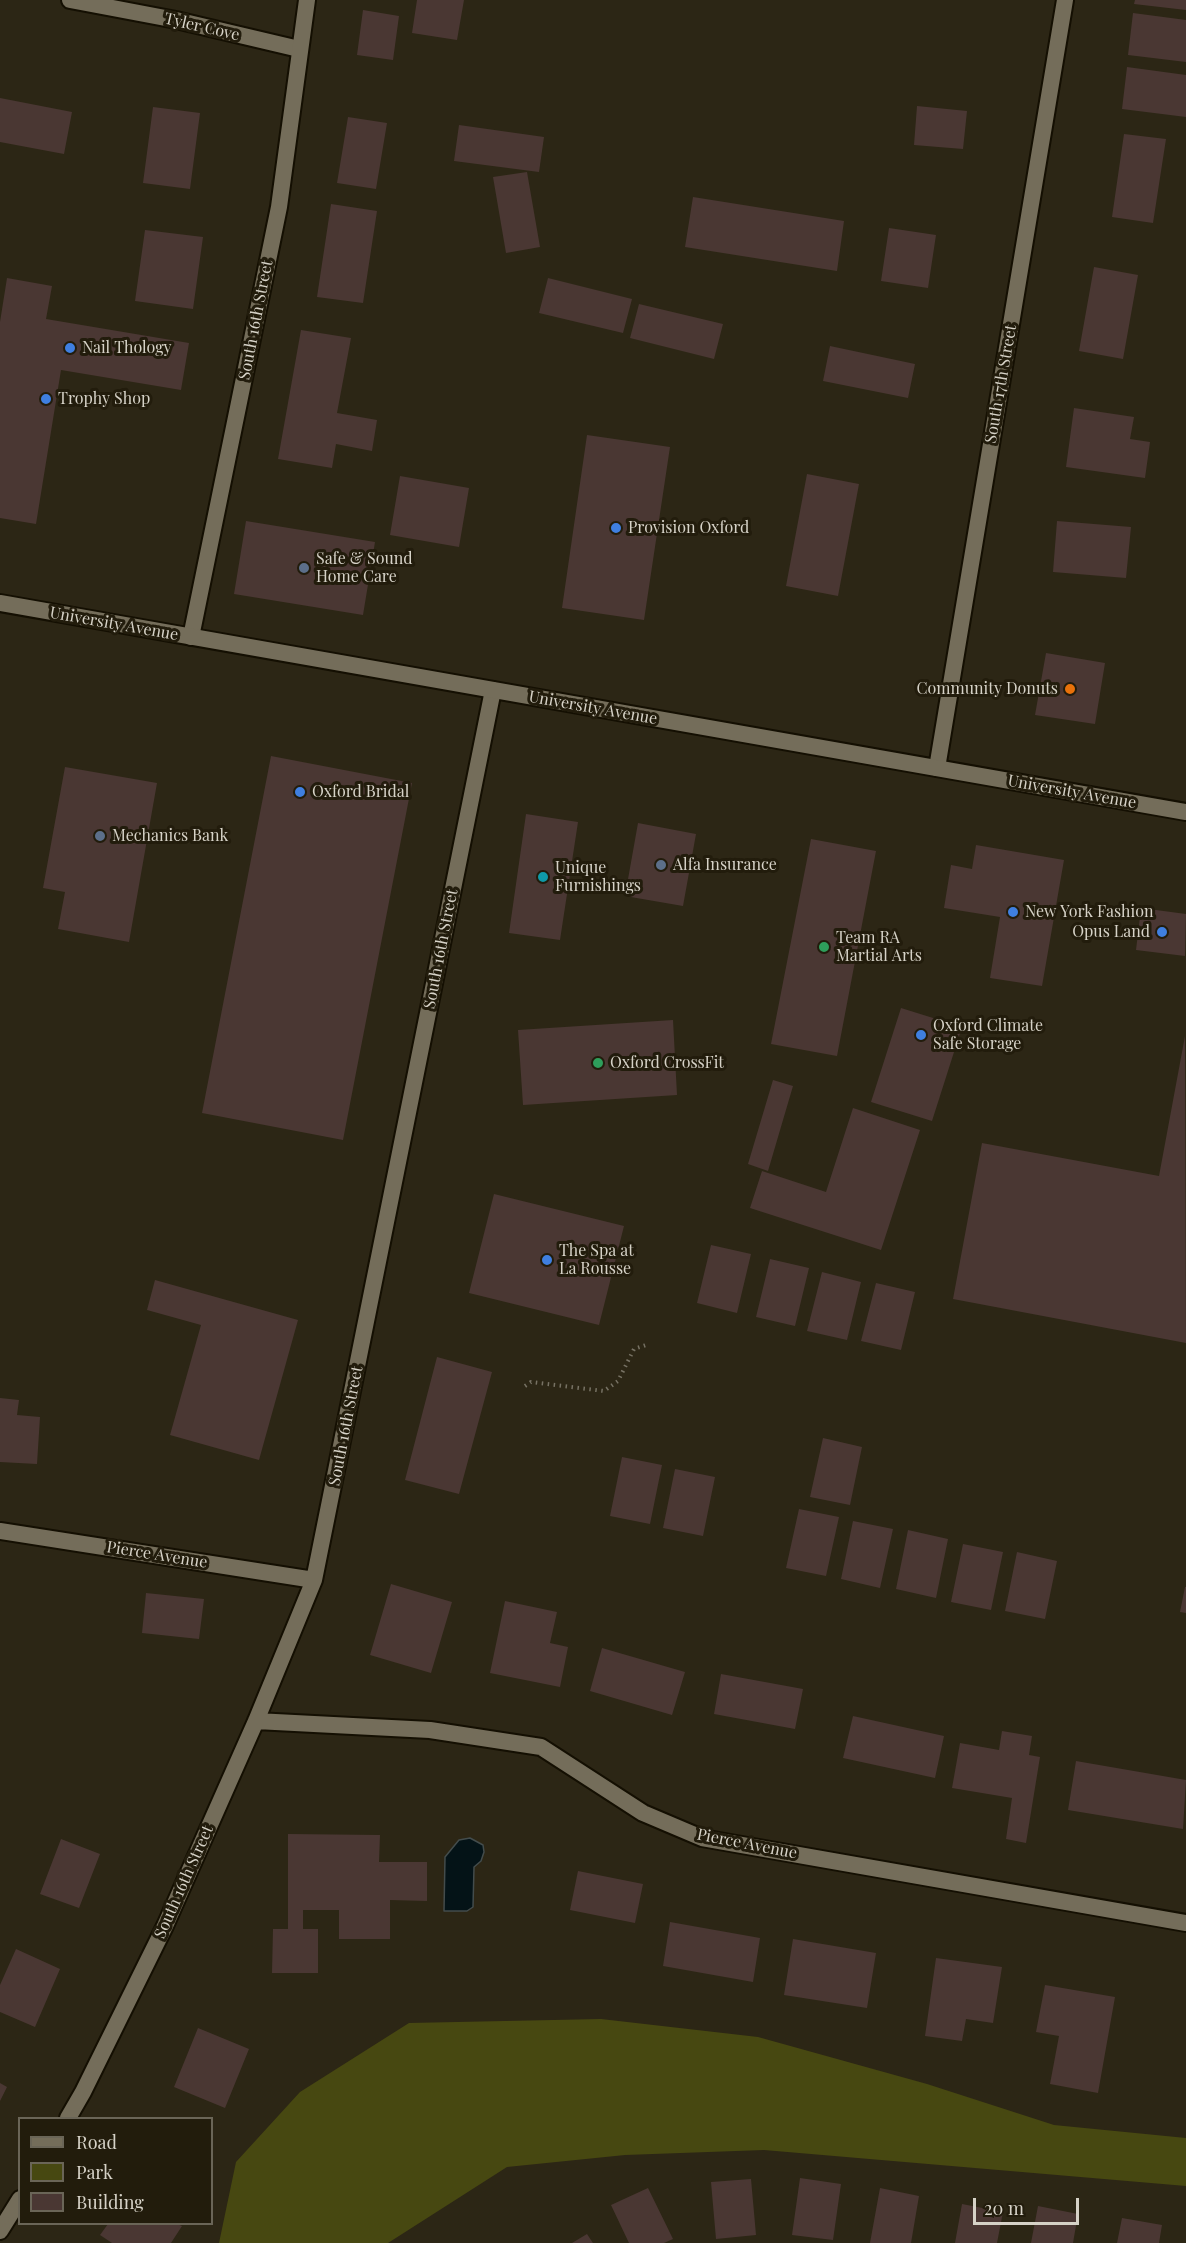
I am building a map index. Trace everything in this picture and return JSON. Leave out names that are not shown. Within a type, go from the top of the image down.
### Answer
[{"type":"street","name":"Tyler Cove","points":[[70,0],[176,20],[299,49]]},
{"type":"street","name":"South 16th Street","points":[[191,637],[279,207],[307,0]]},
{"type":"street","name":"South 17th Street","points":[[938,768],[1065,0]]},
{"type":"street","name":"University Avenue","points":[[0,603],[1186,812]]},
{"type":"street","name":"South 16th Street","points":[[69,2117],[165,1926],[256,1721],[314,1580],[493,690]]},
{"type":"street","name":"Pierce Avenue","points":[[0,1531],[314,1580]]},
{"type":"street","name":"Pierce Avenue","points":[[256,1721],[430,1730],[541,1747],[643,1813],[702,1838],[1186,1923]]},
{"type":"street","points":[[0,2231],[11,2206]]},
{"type":"path","points":[[525,1386],[531,1382],[604,1391],[618,1382],[634,1348],[646,1345]]},
{"type":"green space","points":[[601,2019],[758,2037],[927,2084],[1054,2125],[1186,2138],[1186,2186],[764,2150],[625,2155],[507,2167],[388,2243],[219,2243],[236,2162],[300,2092],[409,2023]]},
{"type":"shaded area","points":[[470,1838],[483,1845],[484,1852],[481,1861],[474,1867],[473,1907],[467,1911],[444,1911],[445,1857],[459,1840]]},
{"type":"building","points":[[417,0],[464,0],[457,40],[412,33]]},
{"type":"building","points":[[1135,0],[1186,0],[1186,10],[1134,4]]},
{"type":"building","points":[[363,10],[399,16],[393,60],[357,55]]},
{"type":"building","points":[[1133,13],[1186,20],[1186,62],[1128,55]]},
{"type":"building","points":[[1127,67],[1186,75],[1186,117],[1122,109]]},
{"type":"building","points":[[0,98],[72,112],[64,154],[0,142]]},
{"type":"building","points":[[917,106],[967,111],[963,149],[914,145]]},
{"type":"building","points":[[153,107],[200,113],[190,189],[143,183]]},
{"type":"building","points":[[348,117],[387,123],[376,189],[337,183]]},
{"type":"building","points":[[459,125],[544,137],[539,172],[454,161]]},
{"type":"building","points":[[1124,134],[1166,139],[1153,223],[1112,217]]},
{"type":"building","points":[[527,172],[540,247],[506,253],[493,177]]},
{"type":"building","points":[[693,197],[844,221],[837,271],[685,247]]},
{"type":"building","points":[[331,204],[377,211],[363,303],[317,297]]},
{"type":"building","points":[[889,228],[936,235],[928,288],[881,281]]},
{"type":"building","points":[[145,230],[203,237],[193,309],[135,301]]},
{"type":"building","points":[[1094,267],[1138,275],[1123,359],[1079,351]]},
{"type":"building","points":[[7,278],[52,286],[46,319],[189,343],[181,390],[61,370],[36,524],[0,518],[0,322]]},
{"type":"building","points":[[548,278],[632,299],[623,333],[539,313]]},
{"type":"building","points":[[639,304],[723,324],[714,359],[630,338]]},
{"type":"building","points":[[301,330],[351,338],[337,413],[377,420],[372,451],[336,444],[332,468],[278,459]]},
{"type":"building","points":[[830,346],[915,364],[908,398],[823,381]]},
{"type":"building","points":[[1074,408],[1134,417],[1130,439],[1150,442],[1145,478],[1066,467]]},
{"type":"building","name":"Provision Oxford","points":[[587,435],[670,447],[644,620],[562,608]]},
{"type":"building","points":[[807,474],[859,484],[838,596],[786,586]]},
{"type":"building","points":[[400,476],[469,488],[459,547],[390,535]]},
{"type":"building","name":"Safe & Sound Home Care","points":[[246,521],[375,542],[363,615],[234,594]]},
{"type":"building","points":[[1057,521],[1131,527],[1126,578],[1053,572]]},
{"type":"building","name":"Community Donuts","points":[[1046,653],[1105,663],[1095,724],[1035,715]]},
{"type":"building","points":[[271,756],[412,783],[343,1140],[202,1113]]},
{"type":"building","name":"Mechanics Bank","points":[[65,767],[157,783],[129,942],[58,929],[65,892],[43,888]]},
{"type":"building","name":"Unique Furnishings","points":[[526,814],[578,822],[560,940],[509,933]]},
{"type":"building","name":"Alfa Insurance","points":[[638,823],[696,834],[683,906],[625,896]]},
{"type":"building","name":"Team RA Martial Arts","points":[[811,839],[876,851],[837,1056],[771,1044]]},
{"type":"building","name":"New York Fashion","points":[[976,845],[1064,860],[1042,986],[990,978],[1000,917],[944,908],[951,865],[972,869]]},
{"type":"building","name":"Opus Land","points":[[1141,908],[1186,914],[1185,956],[1136,950]]},
{"type":"building","points":[[901,1008],[962,1027],[932,1121],[871,1102]]},
{"type":"building","name":"Oxford CrossFit","points":[[673,1020],[677,1095],[523,1105],[518,1030]]},
{"type":"building","points":[[1185,1036],[1186,1343],[953,1299],[982,1143],[1159,1176]]},
{"type":"building","points":[[773,1080],[793,1086],[768,1171],[748,1164]]},
{"type":"building","points":[[853,1108],[920,1130],[881,1250],[750,1208],[762,1171],[826,1192]]},
{"type":"building","name":"The Spa at La Rousse","points":[[494,1194],[624,1226],[599,1325],[469,1293]]},
{"type":"building","points":[[711,1245],[751,1254],[737,1313],[697,1303]]},
{"type":"building","points":[[770,1259],[809,1268],[795,1326],[756,1317]]},
{"type":"building","points":[[822,1272],[861,1282],[847,1340],[807,1331]]},
{"type":"building","points":[[155,1280],[298,1320],[259,1460],[170,1435],[201,1325],[147,1310]]},
{"type":"building","points":[[876,1283],[915,1292],[901,1350],[861,1341]]},
{"type":"building","points":[[437,1357],[492,1372],[459,1494],[405,1480]]},
{"type":"building","points":[[0,1398],[19,1400],[17,1415],[40,1417],[37,1464],[0,1462]]},
{"type":"building","points":[[823,1438],[862,1447],[850,1505],[810,1497]]},
{"type":"building","points":[[622,1457],[662,1465],[650,1524],[610,1516]]},
{"type":"building","points":[[675,1469],[715,1477],[703,1536],[663,1528]]},
{"type":"building","points":[[799,1509],[839,1517],[826,1576],[786,1568]]},
{"type":"building","points":[[853,1521],[893,1529],[880,1588],[841,1579]]},
{"type":"building","points":[[908,1530],[948,1539],[936,1598],[896,1589]]},
{"type":"building","points":[[963,1544],[1003,1552],[991,1610],[951,1602]]},
{"type":"building","points":[[1017,1552],[1057,1561],[1045,1619],[1005,1611]]},
{"type":"building","points":[[391,1584],[452,1602],[431,1673],[370,1655]]},
{"type":"building","points":[[1186,1587],[1186,1613],[1180,1612]]},
{"type":"building","points":[[146,1593],[204,1599],[199,1639],[142,1633]]},
{"type":"building","points":[[505,1601],[557,1612],[550,1643],[568,1647],[560,1687],[490,1673]]},
{"type":"building","points":[[602,1648],[685,1672],[672,1715],[590,1691]]},
{"type":"building","points":[[721,1674],[803,1689],[795,1729],[714,1714]]},
{"type":"building","points":[[853,1716],[944,1736],[935,1778],[843,1758]]},
{"type":"building","points":[[1002,1731],[1032,1736],[1029,1755],[1040,1757],[1026,1843],[1006,1839],[1012,1798],[952,1788],[960,1743],[999,1750]]},
{"type":"building","points":[[1076,1761],[1186,1780],[1183,1829],[1068,1810]]},
{"type":"building","points":[[288,1834],[380,1835],[379,1862],[427,1862],[427,1901],[390,1900],[390,1939],[339,1939],[339,1910],[303,1910],[303,1929],[318,1929],[318,1973],[272,1973],[273,1929],[288,1929]]},
{"type":"building","points":[[61,1839],[100,1854],[79,1908],[40,1894]]},
{"type":"building","points":[[578,1871],[643,1884],[635,1923],[570,1910]]},
{"type":"building","points":[[670,1922],[760,1938],[753,1982],[663,1966]]},
{"type":"building","points":[[793,1939],[876,1953],[867,2008],[784,1995]]},
{"type":"building","points":[[16,1949],[60,1969],[35,2027],[0,2012],[0,1985]]},
{"type":"building","points":[[936,1958],[1002,1967],[993,2023],[966,2019],[962,2041],[925,2036]]},
{"type":"building","points":[[1045,1985],[1115,1997],[1098,2093],[1050,2084],[1059,2036],[1036,2032]]},
{"type":"building","points":[[198,2028],[249,2049],[225,2108],[174,2087]]},
{"type":"building","points":[[0,2083],[7,2087],[0,2101]]},
{"type":"building","points":[[800,2178],[841,2184],[833,2240],[792,2235]]},
{"type":"building","points":[[751,2179],[756,2235],[716,2239],[711,2182]]},
{"type":"building","points":[[648,2188],[673,2239],[664,2243],[629,2243],[611,2205]]},
{"type":"building","points":[[880,2188],[919,2196],[911,2243],[870,2243]]},
{"type":"building","points":[[962,2204],[1003,2212],[997,2243],[955,2243]]},
{"type":"building","points":[[1038,2206],[1078,2214],[1073,2243],[1031,2243]]},
{"type":"building","points":[[1122,2218],[1162,2225],[1159,2243],[1117,2243]]},
{"type":"building","points":[[107,2225],[182,2226],[171,2243],[112,2243],[100,2235]]},
{"type":"building","points":[[587,2234],[593,2243],[572,2243]]},
{"type":"place","name":"Nail Thology","points":[[70,348]]},
{"type":"place","name":"Trophy Shop","points":[[46,399]]},
{"type":"place","name":"Provision Oxford","points":[[616,528]]},
{"type":"place","name":"Safe & Sound Home Care","points":[[304,568]]},
{"type":"place","name":"Community Donuts","points":[[1070,689]]},
{"type":"place","name":"Oxford Bridal","points":[[300,792]]},
{"type":"place","name":"Mechanics Bank","points":[[100,836]]},
{"type":"place","name":"Alfa Insurance","points":[[661,865]]},
{"type":"place","name":"Unique Furnishings","points":[[543,877]]},
{"type":"place","name":"New York Fashion","points":[[1013,912]]},
{"type":"place","name":"Opus Land","points":[[1162,932]]},
{"type":"place","name":"Team RA Martial Arts","points":[[824,947]]},
{"type":"place","name":"Oxford Climate Safe Storage","points":[[921,1035]]},
{"type":"place","name":"Oxford CrossFit","points":[[598,1063]]},
{"type":"place","name":"The Spa at La Rousse","points":[[547,1260]]}]
